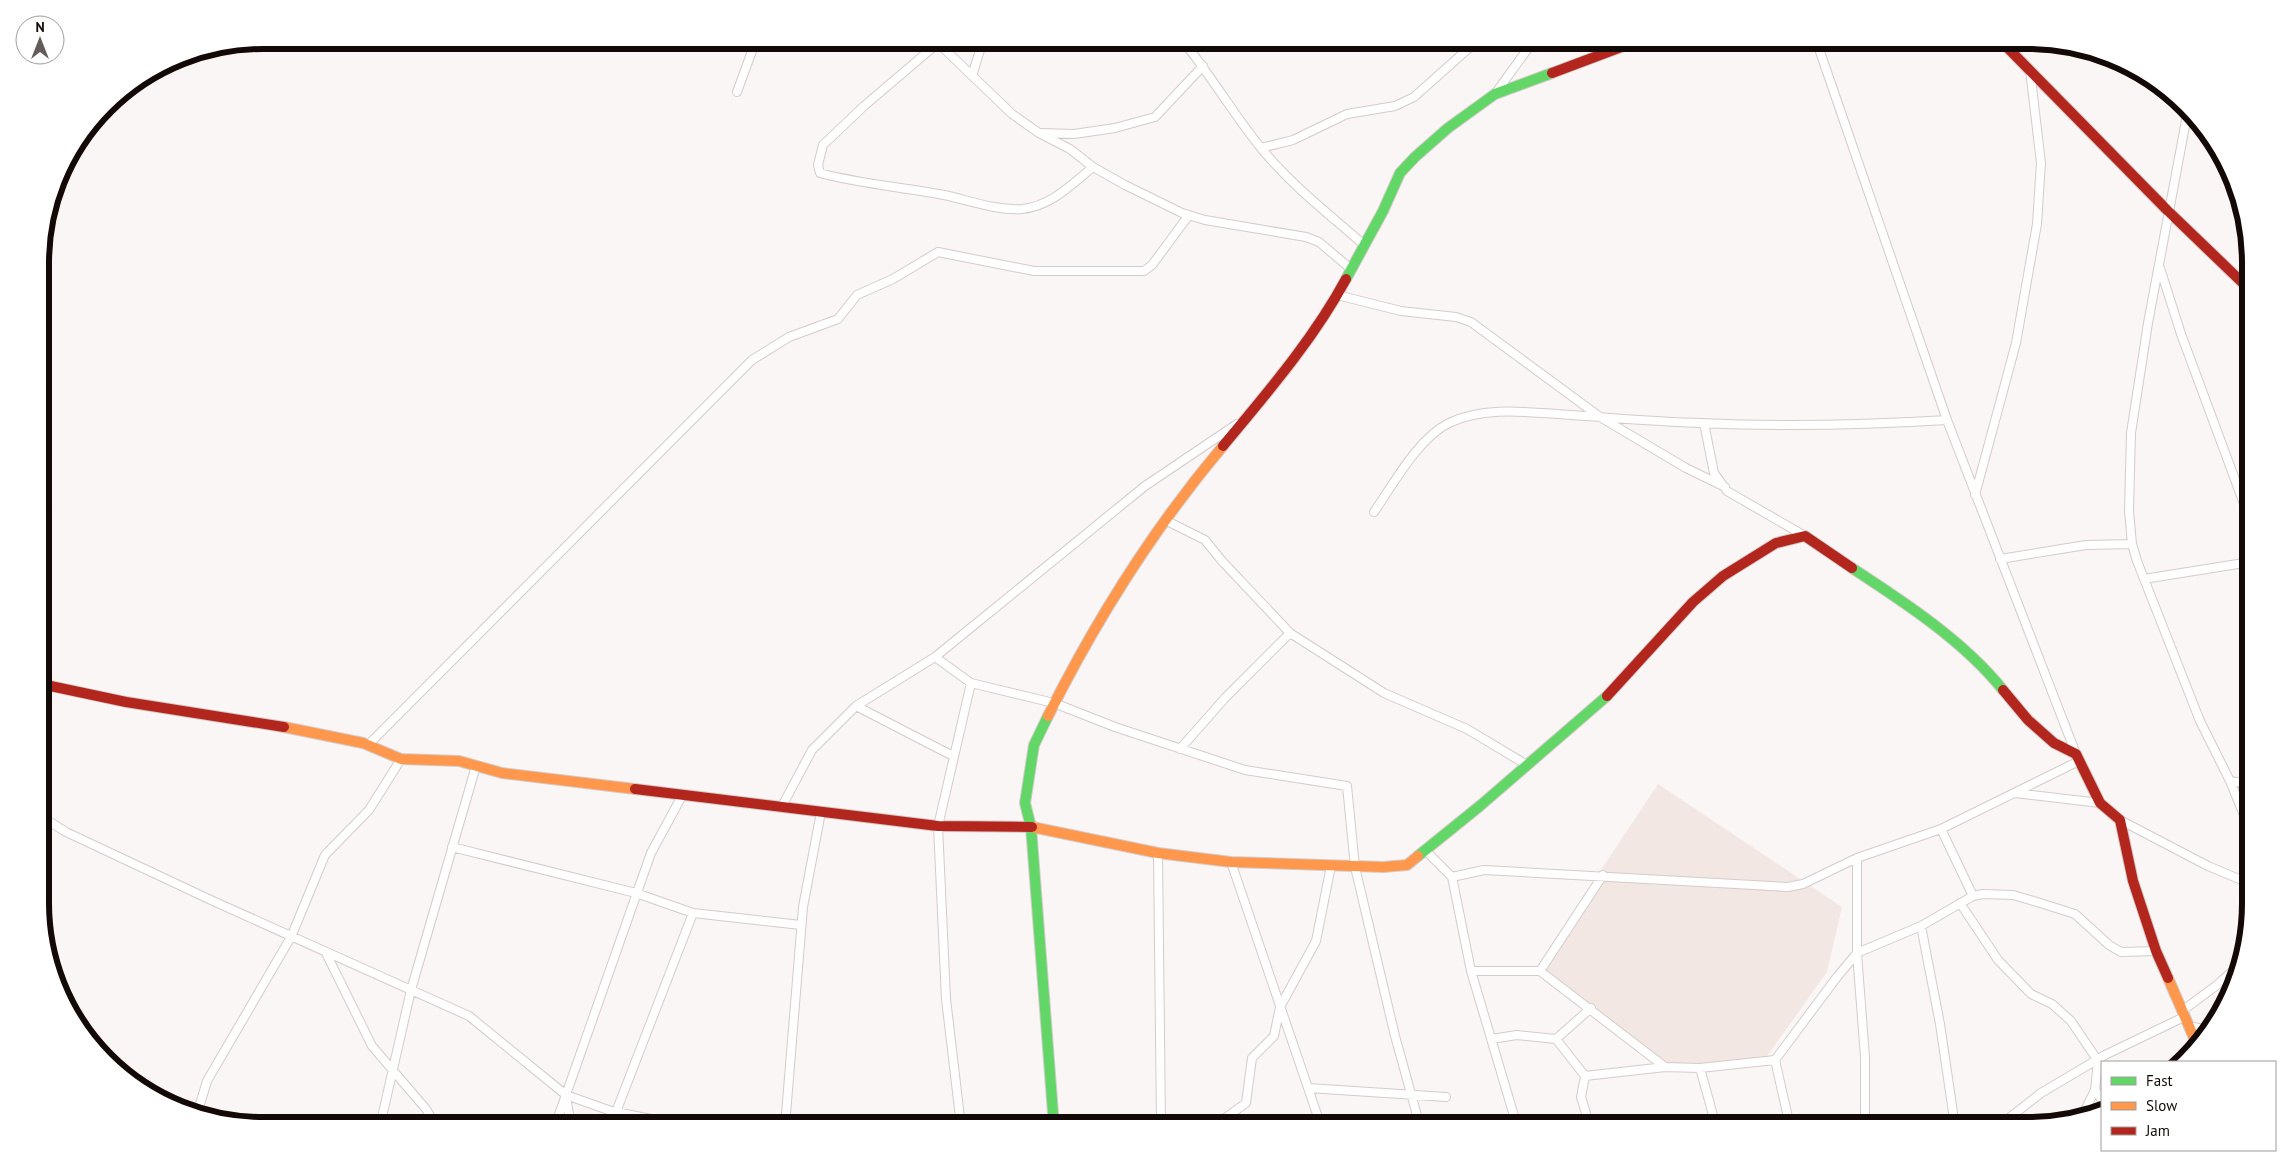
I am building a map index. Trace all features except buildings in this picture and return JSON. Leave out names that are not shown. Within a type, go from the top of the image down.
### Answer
[{"type":"street","points":[[737,92],[753,49]]},
{"type":"street","points":[[927,49],[823,145],[818,164],[820,173],[843,179],[884,184],[991,205],[1022,209],[1053,200],[1093,167]]},
{"type":"street","points":[[944,49],[1012,114],[1039,133],[1070,150],[1093,167],[1158,202],[1189,216],[1306,237],[1318,242],[1351,269]]},
{"type":"street","points":[[972,76],[980,49]]},
{"type":"street","points":[[1190,49],[1204,66],[1261,148],[1303,193],[1364,245]]},
{"type":"street","points":[[1261,148],[1293,140],[1347,114],[1394,106],[1414,97],[1468,49]]},
{"type":"street","points":[[1496,94],[1528,49]]},
{"type":"street","points":[[1053,1117],[1031,827],[1025,803],[1034,745],[1054,703],[1113,596],[1165,520],[1307,339],[1337,295],[1400,173],[1448,128],[1496,94],[1616,49]]},
{"type":"street","points":[[1819,49],[1947,420],[2078,758],[2100,803],[2120,820],[2208,866],[2242,880]]},
{"type":"street","points":[[2009,49],[2168,211],[2242,282]]},
{"type":"street","points":[[1039,133],[1074,134],[1115,128],[1155,117],[1204,66]]},
{"type":"street","points":[[1975,495],[2016,343],[2037,224],[2041,163],[2030,70]]},
{"type":"street","points":[[2186,119],[2168,211],[2131,433],[2129,511],[2132,544],[2144,579],[2200,721],[2230,781],[2242,810]]},
{"type":"street","points":[[368,745],[752,360],[790,337],[838,319],[857,295],[893,279],[938,252],[1034,271],[1144,271],[1152,265],[1189,216]]},
{"type":"street","points":[[2160,267],[2181,334],[2242,498]]},
{"type":"street","points":[[1337,295],[1401,311],[1456,317],[1471,322],[1600,417],[1686,468],[1725,487]]},
{"type":"street","points":[[1374,512],[1423,443],[1448,424],[1469,416],[1507,412],[1704,424],[1838,425],[1947,420]]},
{"type":"street","points":[[782,808],[812,750],[856,706],[935,657],[1145,486],[1245,419]]},
{"type":"street","points":[[1704,424],[1714,473],[1727,491],[1805,536],[1905,603],[1951,639],[1998,683],[2028,720],[2054,743],[2078,758]]},
{"type":"street","points":[[1165,520],[1206,540],[1222,561],[1290,633],[1384,693],[1467,729],[1527,765]]},
{"type":"street","points":[[49,686],[126,702],[264,723],[368,745],[401,759],[413,761],[459,761],[502,773],[528,777],[683,794],[782,808],[938,826],[1031,827],[1158,853],[1231,862],[1355,867],[1407,865],[1426,851],[1617,687],[1693,602],[1723,576],[1776,543],[1805,536]]},
{"type":"street","points":[[2000,559],[2086,545],[2132,544]]},
{"type":"street","points":[[2144,579],[2242,563]]},
{"type":"street","points":[[1180,749],[1224,698],[1290,633]]},
{"type":"street","points":[[935,657],[971,683],[1054,703],[1115,728],[1245,770],[1347,786],[1355,867],[1395,1036],[1418,1117]]},
{"type":"street","points":[[960,1117],[946,999],[938,826],[971,683]]},
{"type":"street","points":[[856,706],[953,756]]},
{"type":"street","points":[[1452,878],[1484,870],[1788,887],[1803,884],[1858,858],[1941,829],[2015,793],[2078,758]]},
{"type":"street","points":[[199,1108],[207,1081],[291,936],[326,855],[369,810],[401,759]]},
{"type":"street","points":[[382,1117],[411,990],[476,766]]},
{"type":"street","points":[[2230,781],[2242,783]]},
{"type":"street","points":[[2015,793],[2100,803]]},
{"type":"street","points":[[558,1117],[651,853],[683,794]]},
{"type":"street","points":[[786,1117],[801,925],[821,812]]},
{"type":"street","points":[[2120,820],[2133,881],[2156,951],[2194,1039]]},
{"type":"street","points":[[49,821],[66,832],[326,953],[469,1016],[566,1095],[633,1117]]},
{"type":"street","points":[[1941,829],[1973,896]]},
{"type":"street","points":[[452,847],[636,892],[693,913],[801,925]]},
{"type":"street","points":[[1426,851],[1452,878],[1471,971],[1514,1117]]},
{"type":"street","points":[[1158,853],[1161,1117]]},
{"type":"street","points":[[1858,858],[1857,953],[1865,1057],[1865,1117]]},
{"type":"street","points":[[1231,862],[1318,1117]]},
{"type":"street","points":[[1227,1117],[1246,1103],[1252,1058],[1274,1036],[1280,1007],[1316,941],[1331,866]]},
{"type":"street","points":[[1540,971],[1603,876]]},
{"type":"street","points":[[1585,1076],[1666,1067],[1700,1068],[1775,1060],[1836,977],[1857,953],[1921,926],[1973,896],[1983,894],[2014,895],[2075,914],[2109,945],[2121,952],[2156,951]]},
{"type":"street","points":[[1960,903],[1998,960],[2031,994],[2052,1004],[2071,1021],[2098,1061],[2096,1090],[2086,1110]]},
{"type":"street","points":[[616,1112],[693,913]]},
{"type":"street","points":[[1921,926],[1940,1024],[1954,1117]]},
{"type":"street","points":[[326,953],[372,1046],[431,1117]]},
{"type":"street","points":[[1471,971],[1540,971],[1666,1067]]},
{"type":"street","points":[[2010,1117],[2041,1093],[2098,1061],[2105,1055],[2185,1018],[2231,973]]},
{"type":"street","points":[[1556,1039],[1591,1008]]},
{"type":"street","points":[[2185,1018],[2203,1027]]},
{"type":"street","points":[[1490,1039],[1517,1035],[1556,1039],[1585,1076],[1581,1098],[1587,1117]]},
{"type":"street","points":[[1775,1060],[1788,1117]]},
{"type":"street","points":[[1700,1068],[1714,1117]]},
{"type":"street","points":[[1308,1088],[1446,1097]]},
{"type":"street","points":[[2096,1090],[2101,1098]]},
{"type":"street","points":[[566,1095],[570,1117]]},
{"type":"shaded area","points":[[1658,784],[1842,907],[1827,972],[1765,1059],[1668,1069],[1543,980],[1542,959]]},
{"type":"traffic: fast","points":[[1346,279],[1383,211],[1400,173],[1415,157],[1448,128],[1495,94],[1552,73]]},
{"type":"traffic: fast","points":[[1852,568],[1952,639],[2003,690]]},
{"type":"traffic: fast","points":[[1418,856],[1481,805],[1607,696]]},
{"type":"traffic: fast","points":[[1048,716],[1034,745],[1025,803],[1031,827],[1053,1117]]},
{"type":"traffic: slow","points":[[1048,716],[1106,610],[1150,542],[1173,509],[1223,446]]},
{"type":"traffic: slow","points":[[284,727],[363,743],[401,759],[459,761],[502,773],[635,789]]},
{"type":"traffic: slow","points":[[1032,827],[1158,853],[1231,862],[1383,867],[1407,865],[1418,856]]},
{"type":"traffic: slow","points":[[2168,978],[2194,1038]]},
{"type":"traffic: jam","points":[[1552,73],[1616,49]]},
{"type":"traffic: jam","points":[[2009,49],[2168,211],[2242,282]]},
{"type":"traffic: jam","points":[[1223,446],[1304,345],[1346,279]]},
{"type":"traffic: jam","points":[[1607,696],[1693,602],[1723,576],[1776,543],[1805,536],[1852,568]]},
{"type":"traffic: jam","points":[[49,686],[126,702],[284,727]]},
{"type":"traffic: jam","points":[[2003,690],[2028,720],[2054,743],[2076,754],[2100,803],[2120,820],[2133,881],[2156,951],[2168,978]]},
{"type":"traffic: jam","points":[[635,789],[938,826],[1032,827]]}]
